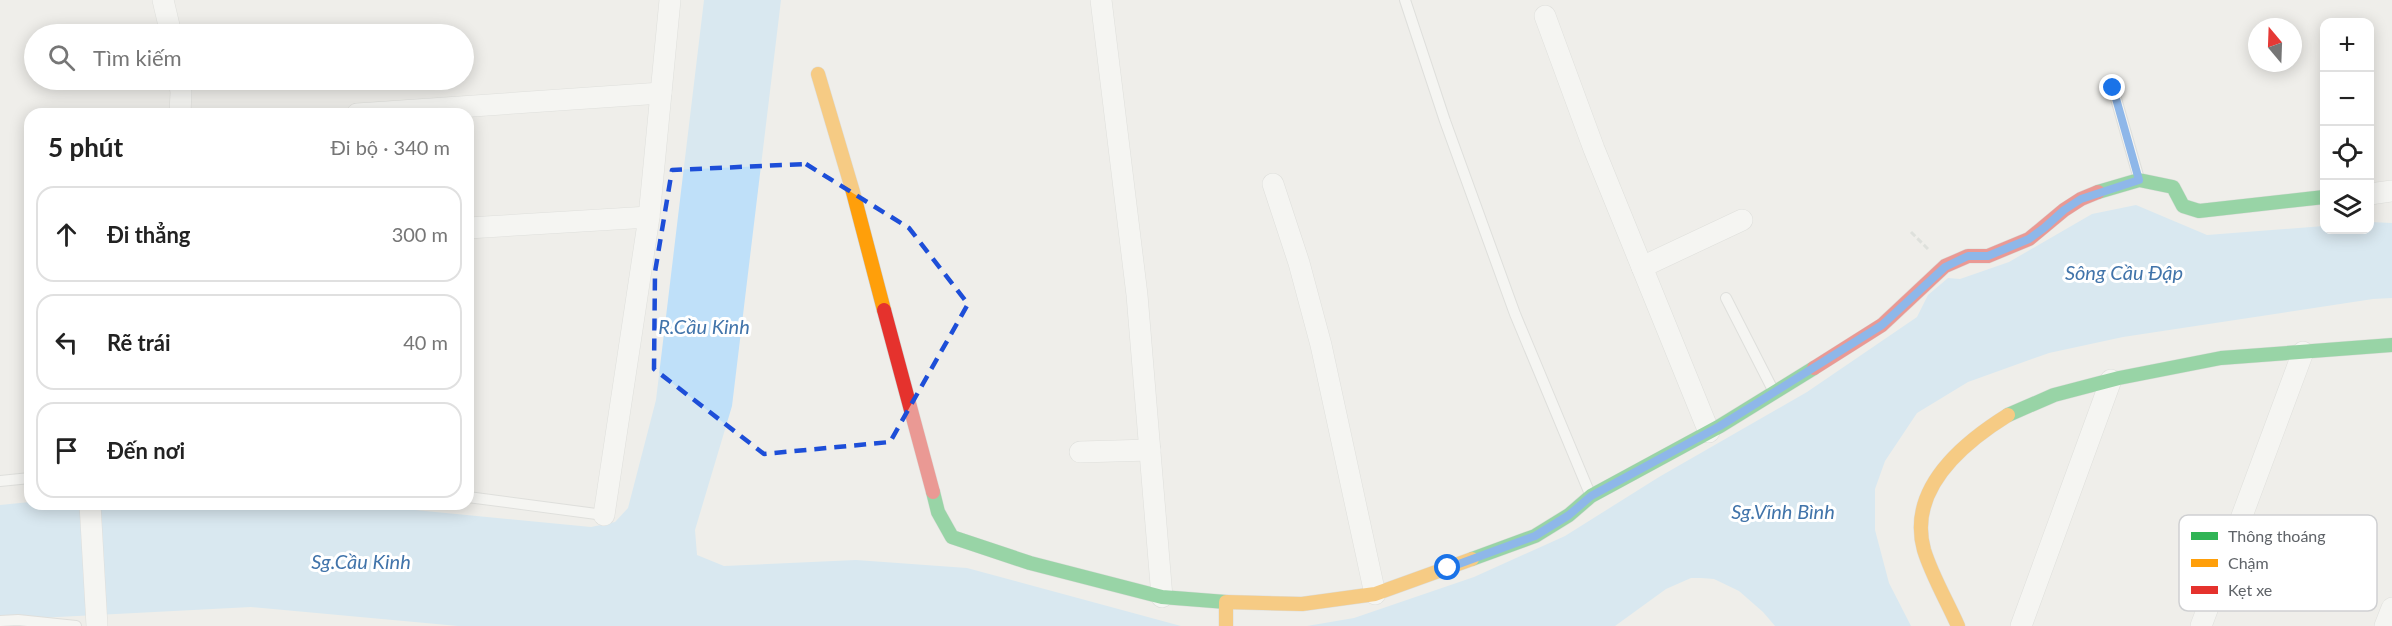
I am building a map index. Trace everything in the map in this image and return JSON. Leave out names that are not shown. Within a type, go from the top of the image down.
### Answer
[{"type":"street","points":[[163,0],[169,24]]},
{"type":"street","points":[[604,515],[649,217],[670,0]]},
{"type":"street","points":[[1101,0],[1137,295],[1162,597]]},
{"type":"street","points":[[1545,16],[1594,149],[1709,432]]},
{"type":"street","points":[[818,74],[853,192],[938,512],[952,537],[1030,563],[1162,597],[1302,604],[1375,594],[1535,536],[1569,515],[1591,496],[1709,432],[1882,325],[1945,267],[1968,256],[1988,256],[2029,239],[2081,199],[2139,180],[2173,187],[2183,206],[2199,211],[2320,197]]},
{"type":"street","points":[[181,108],[182,90]]},
{"type":"street","points":[[444,108],[661,93]]},
{"type":"street","points":[[1273,184],[1299,263],[1320,345],[1375,594]]},
{"type":"street","points":[[2374,193],[2392,191]]},
{"type":"street","points":[[474,228],[649,217]]},
{"type":"street","points":[[1641,267],[1742,220]]},
{"type":"street","points":[[1958,626],[1924,549],[1922,523],[1927,495],[1947,463],[1982,430],[2012,412],[2054,394],[2111,380],[2221,358],[2392,345]]},
{"type":"street","points":[[2242,515],[2303,352]]},
{"type":"street","points":[[2021,626],[2111,380]]},
{"type":"street","points":[[1080,452],[1150,450]]},
{"type":"street","points":[[90,510],[97,619]]},
{"type":"street","points":[[1226,602],[1226,626]]},
{"type":"street","points":[[2385,626],[2392,608]]},
{"type":"street","points":[[2201,626],[2207,611]]},
{"type":"lane","points":[[1405,0],[1445,121],[1515,314],[1591,496]]},
{"type":"lane","points":[[2113,88],[2139,180]]},
{"type":"lane","points":[[1726,298],[1774,393]]},
{"type":"lane","points":[[0,481],[24,479]]},
{"type":"lane","points":[[474,497],[604,515]]},
{"type":"lane","points":[[0,621],[18,620],[76,626]]},
{"type":"highlighted area","points":[[806,164],[909,228],[968,304],[890,442],[764,454],[654,369],[655,272],[672,170]]},
{"type":"water","points":[[704,0],[781,0],[732,406],[695,530],[697,555],[724,566],[856,560],[967,568],[1181,626],[458,626],[251,607],[0,620],[0,505],[24,503],[24,510],[415,510],[591,527],[615,522],[628,508],[656,400]]},
{"type":"water","points":[[2136,205],[2207,235],[2320,226],[2320,234],[2374,234],[2374,222],[2392,223],[2392,298],[2123,337],[2049,353],[1968,382],[1917,413],[1885,461],[1875,489],[1875,530],[1889,583],[1911,626],[1775,626],[1739,591],[1714,579],[1691,578],[1666,589],[1615,626],[1307,626],[1354,618],[1474,577],[1565,536],[1659,477],[1807,392],[1917,317],[1928,295],[1948,278],[1960,279],[2009,262],[2092,214]]},
{"type":"traffic: fast","points":[[2098,192],[2139,180],[2173,187],[2183,206],[2199,211],[2320,197]]},
{"type":"traffic: fast","points":[[2008,415],[2054,395],[2119,378],[2221,358],[2392,345]]},
{"type":"traffic: fast","points":[[1472,559],[1535,536],[1569,515],[1591,496],[1720,426],[1814,368]]},
{"type":"traffic: fast","points":[[933,492],[938,512],[952,537],[1030,563],[1162,597],[1226,602]]},
{"type":"traffic: slow","points":[[818,74],[853,192],[884,310]]},
{"type":"traffic: slow","points":[[1958,626],[1935,579],[1924,550],[1921,528],[1924,507],[1931,488],[1957,454],[1973,439],[2008,415]]},
{"type":"traffic: slow","points":[[1226,626],[1226,602],[1302,604],[1375,594],[1472,559]]},
{"type":"traffic: jam","points":[[1814,368],[1882,325],[1945,266],[1968,256],[1988,256],[2029,239],[2064,210],[2098,192]]},
{"type":"traffic: jam","points":[[884,310],[933,492]]},
{"type":"route","points":[[1448,568],[1535,536],[1569,515],[1591,496],[1720,426],[1882,325],[1945,267],[1968,256],[1988,256],[2029,239],[2081,199],[2139,180],[2113,88]]},
{"type":"water label","name":"Sông Cầu Đập","points":[[2124,272]]},
{"type":"water label","name":"R.Cầu Kinh","points":[[704,326]]},
{"type":"water label","name":"Sg.Vĩnh Bình","points":[[1783,511]]},
{"type":"water label","name":"Sg.Cầu Kinh","points":[[361,561]]}]
